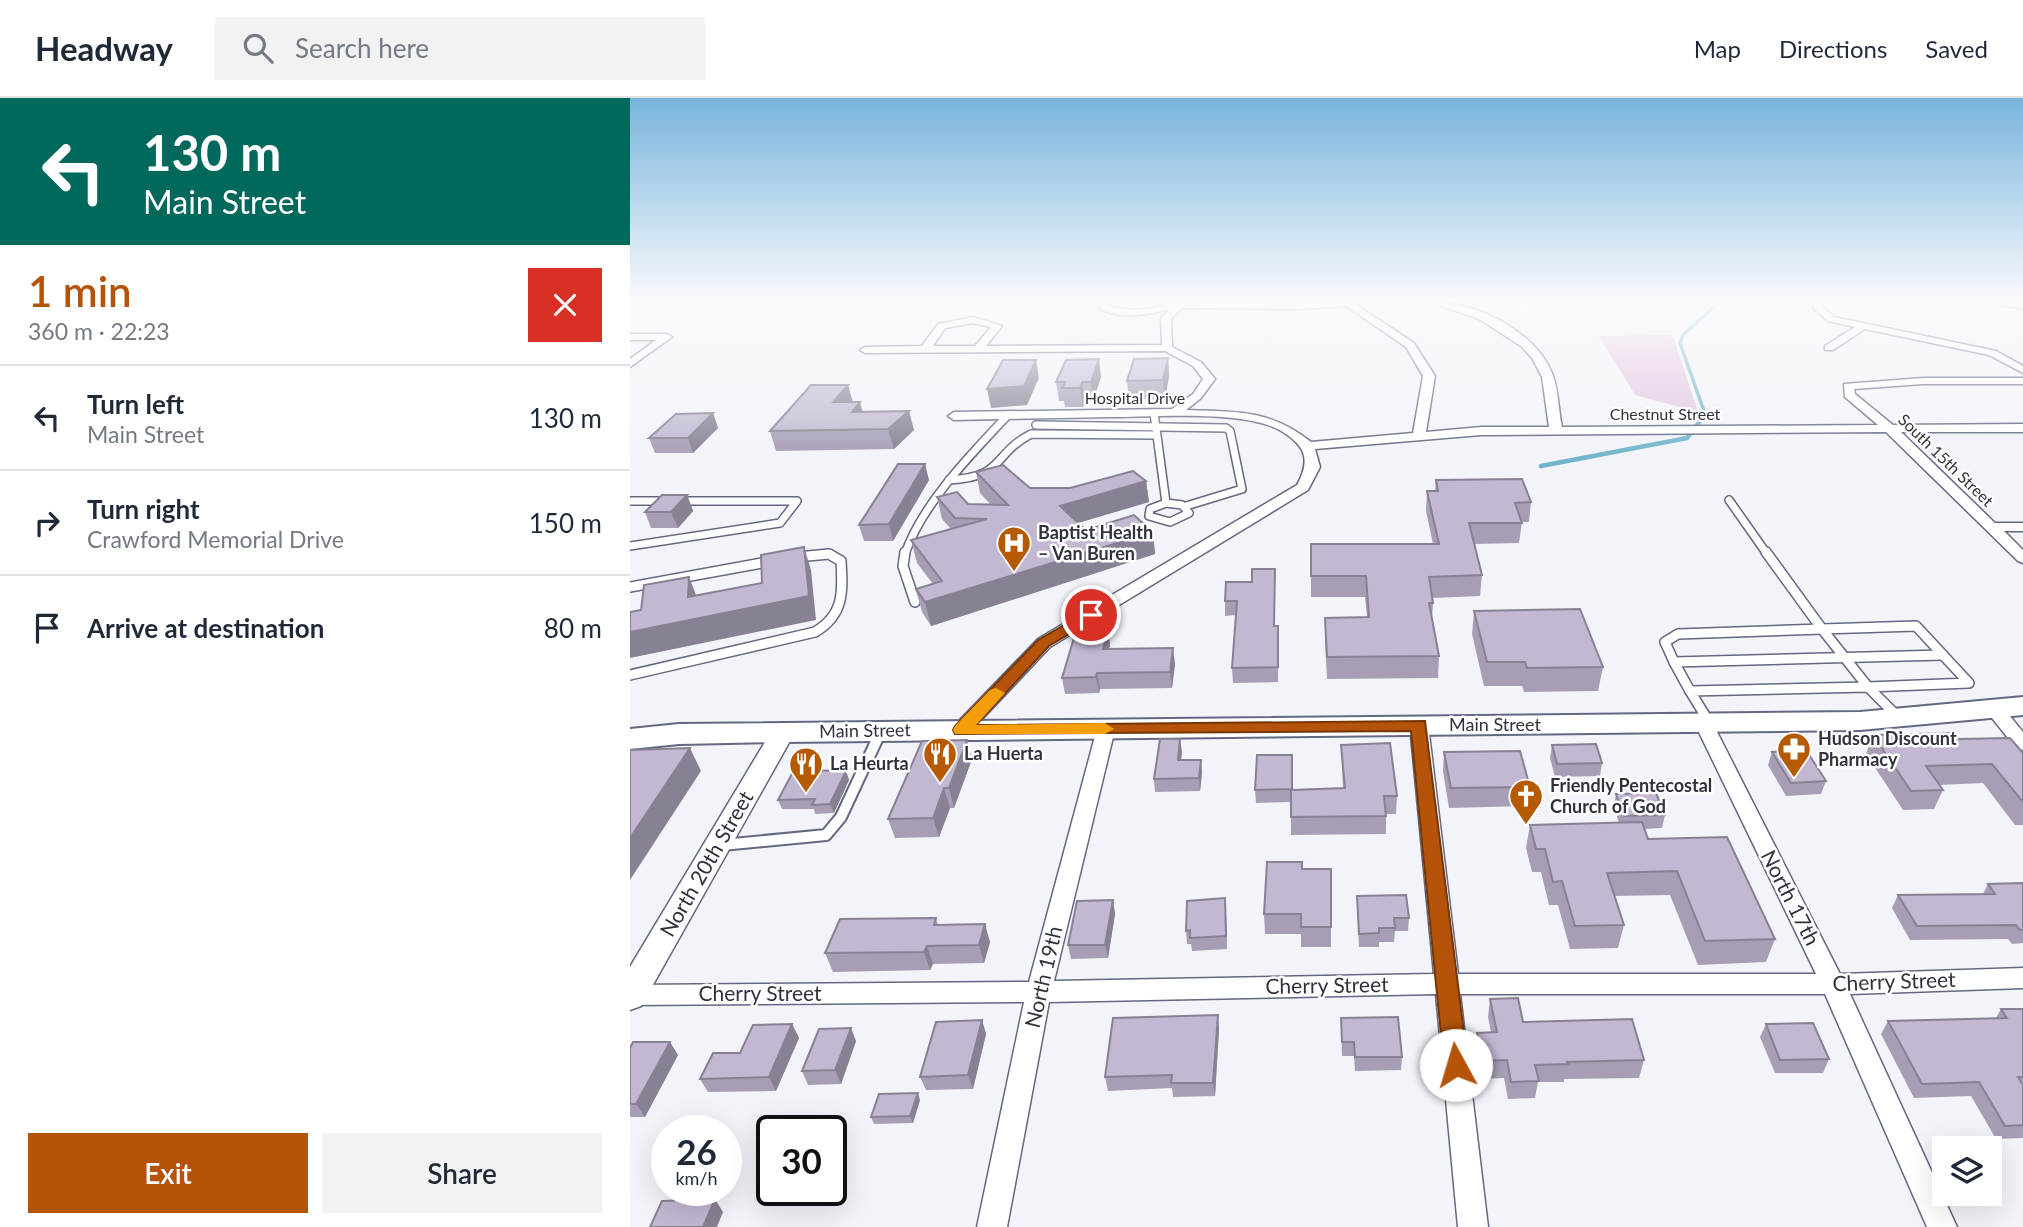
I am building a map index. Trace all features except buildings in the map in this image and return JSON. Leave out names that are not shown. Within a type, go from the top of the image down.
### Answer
[{"type":"main road","name":"Main Street","points":[[630,739],[679,734],[783,732],[1860,721],[2023,706]]},
{"type":"street","points":[[1175,413],[1197,396],[1209,379],[1197,364],[1180,355]]},
{"type":"street","points":[[1416,355],[1429,376],[1419,436]]},
{"type":"street","points":[[1533,355],[1549,382],[1556,430]]},
{"type":"street","points":[[1995,355],[2023,370]]},
{"type":"street","name":"South 15th Street","points":[[2023,381],[1912,382],[1848,386],[1849,395],[1889,429],[2023,558]]},
{"type":"street","name":"Hospital Drive","points":[[954,416],[1008,415],[1039,420],[1154,413],[1246,415],[1286,428],[1308,446]]},
{"type":"street","name":"Chestnut Street","points":[[1308,446],[1481,431],[2023,428]]},
{"type":"street","points":[[961,730],[1044,643],[1303,487],[1313,467],[1308,446]]},
{"type":"street","points":[[1991,527],[2023,527]]},
{"type":"street","points":[[1993,708],[2023,744]]},
{"type":"street","name":"North 17th","points":[[1707,724],[1833,984],[1942,1227]]},
{"type":"street","points":[[1419,725],[1473,1227]]},
{"type":"street","name":"North 19th","points":[[992,1227],[1039,992],[1106,729]]},
{"type":"street","name":"North 20th Street","points":[[630,995],[783,732]]},
{"type":"street","name":"Cherry Street","points":[[630,995],[1039,992],[1447,984],[1833,984],[2023,978]]},
{"type":"lane","points":[[1154,413],[1166,503]]},
{"type":"lane","points":[[915,603],[903,565],[906,547],[949,480],[1008,415]]},
{"type":"lane","points":[[1031,434],[1039,420],[1155,431]]},
{"type":"lane","points":[[949,480],[973,479],[993,472],[1023,438],[1031,434],[1155,431],[1217,426],[1230,431],[1242,489],[1186,506],[1166,503],[1150,509],[1149,516],[1156,521],[1177,521],[1189,513],[1186,506]]},
{"type":"lane","points":[[1729,500],[1843,657],[1898,717]]},
{"type":"lane","points":[[630,501],[797,501],[780,523],[630,546]]},
{"type":"lane","points":[[630,675],[815,632],[829,625],[838,616],[843,588],[841,561],[828,554],[793,558]]},
{"type":"lane","points":[[630,587],[780,560]]},
{"type":"lane","points":[[1690,691],[1969,683],[1916,626],[1678,634],[1665,642],[1674,662],[1707,724]]},
{"type":"lane","points":[[1674,662],[1942,655]]},
{"type":"lane","points":[[717,846],[826,835],[841,817],[881,731]]},
{"type":"shaded area","points":[[1610,355],[1679,355],[1698,412],[1635,395]]},
{"type":"waterway","points":[[1684,355],[1705,414]]},
{"type":"waterway","points":[[1541,466],[1687,438],[1705,415],[1704,412]]},
{"type":"slow traffic","points":[[996,693],[961,730],[1105,729]]},
{"type":"place","name":"Baptist Health – Van Buren","points":[[1014,573]]},
{"type":"place","name":"Hudson Discount Pharmacy","points":[[1794,779]]},
{"type":"place","name":"La Huerta","points":[[940,784]]},
{"type":"place","name":"La Heurta","points":[[806,794]]},
{"type":"place","name":"Friendly Pentecostal Church of God","points":[[1526,826]]},
{"type":"route","points":[[1091,615],[1044,643],[961,730],[1419,725],[1456,1065]]}]
